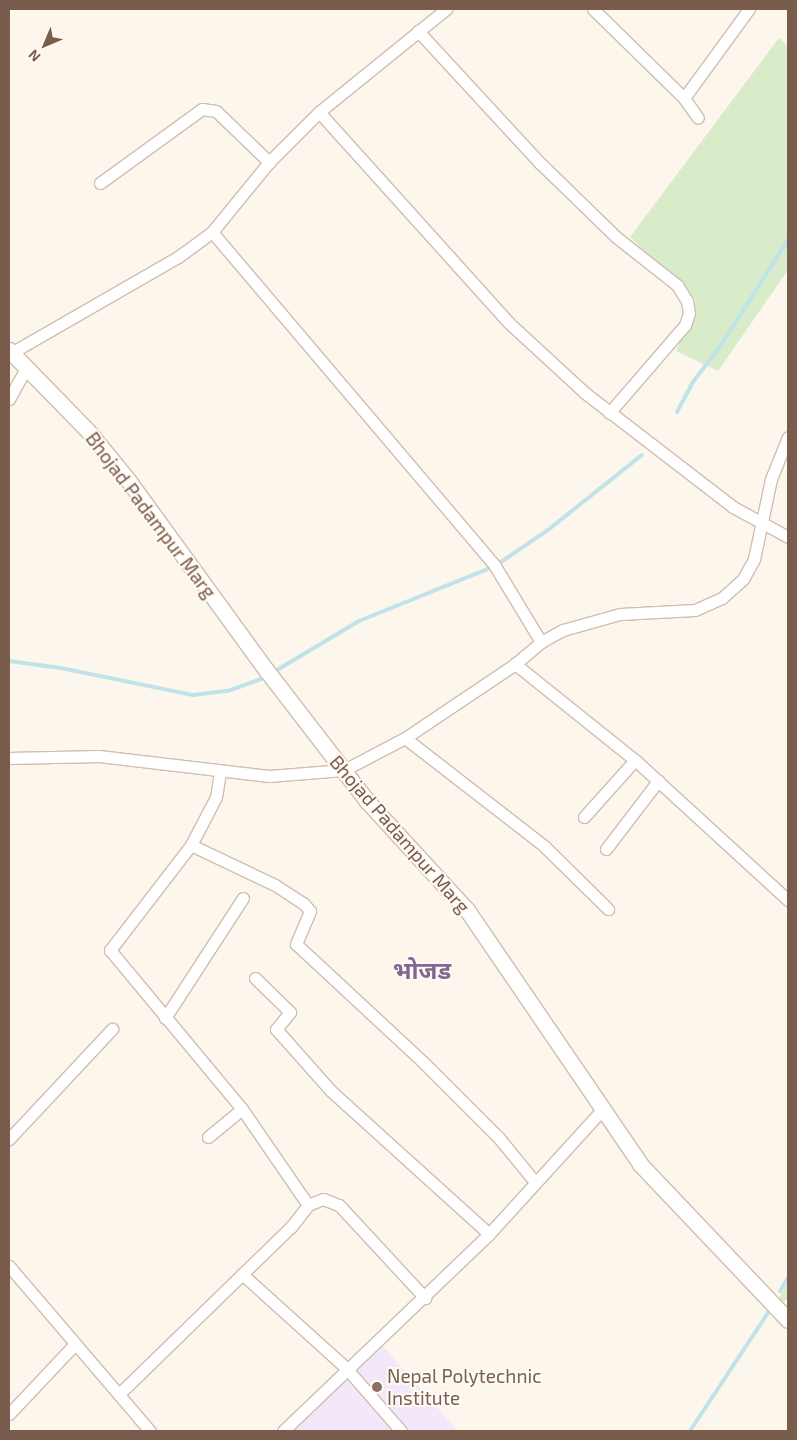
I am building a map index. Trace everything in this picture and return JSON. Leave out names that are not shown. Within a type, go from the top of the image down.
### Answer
[{"type":"street","points":[[10,351],[178,257],[212,232],[269,162],[319,112],[446,9]]},
{"type":"street","points":[[593,9],[684,98],[698,118]]},
{"type":"street","points":[[684,98],[749,9]]},
{"type":"street","points":[[418,31],[540,163],[616,237],[677,285],[687,301],[689,313],[685,325],[609,414]]},
{"type":"street","points":[[100,183],[202,109],[216,111],[269,162]]},
{"type":"street","points":[[319,112],[509,323],[609,414],[733,507],[788,537]]},
{"type":"street","points":[[212,232],[489,560],[541,642]]},
{"type":"street","name":"Bhojad Padampur Marg","points":[[10,351],[25,370],[88,431],[128,480],[267,671],[344,770],[467,910],[602,1110],[658,1185],[788,1320]]},
{"type":"street","points":[[9,399],[25,370]]},
{"type":"street","points":[[9,758],[99,756],[220,772],[269,776],[344,770],[405,738],[515,664],[541,642],[563,630],[620,614],[708,606],[722,598],[743,579],[754,559],[764,524],[771,479],[788,437]]},
{"type":"street","points":[[515,664],[635,760],[788,900]]},
{"type":"street","points":[[405,738],[544,846],[608,910]]},
{"type":"street","points":[[584,818],[635,760]]},
{"type":"street","points":[[220,772],[216,797],[191,845],[110,950],[242,1109],[308,1205]]},
{"type":"street","points":[[606,849],[658,781]]},
{"type":"street","points":[[191,845],[275,885],[304,904],[310,911],[296,944],[425,1064],[499,1138],[535,1182]]},
{"type":"street","points":[[165,1018],[243,898]]},
{"type":"street","points":[[256,978],[290,1012],[276,1029],[331,1091],[489,1234]]},
{"type":"street","points":[[9,1139],[112,1029]]},
{"type":"street","points":[[208,1137],[242,1109]]},
{"type":"street","points":[[282,1431],[425,1298],[489,1234],[602,1110]]},
{"type":"street","points":[[118,1394],[242,1274],[308,1205],[323,1199],[339,1205],[425,1298]]},
{"type":"street","points":[[9,1266],[150,1431]]},
{"type":"street","points":[[242,1274],[347,1369],[401,1431]]},
{"type":"street","points":[[9,1414],[75,1344]]},
{"type":"shaded area","name":"Nepal Polytechnic Institute","points":[[380,1343],[458,1431],[289,1431]]},
{"type":"green space","points":[[779,38],[788,46],[788,270],[718,371],[676,351],[694,313],[695,299],[630,237]]},
{"type":"green space","points":[[788,1283],[788,1297],[782,1305],[777,1301]]},
{"type":"waterway","points":[[677,412],[693,382],[721,345],[788,240]]},
{"type":"waterway","points":[[277,670],[359,621],[495,566],[548,530],[642,455]]},
{"type":"waterway","points":[[9,661],[61,668],[193,695],[228,691],[261,679]]},
{"type":"waterway","points":[[780,1291],[788,1278]]},
{"type":"waterway","points":[[690,1431],[769,1311]]},
{"type":"place","name":"Nepal Polytechnic Institute","points":[[377,1387]]},
{"type":"district","name":"भोजड","points":[[422,970]]}]
